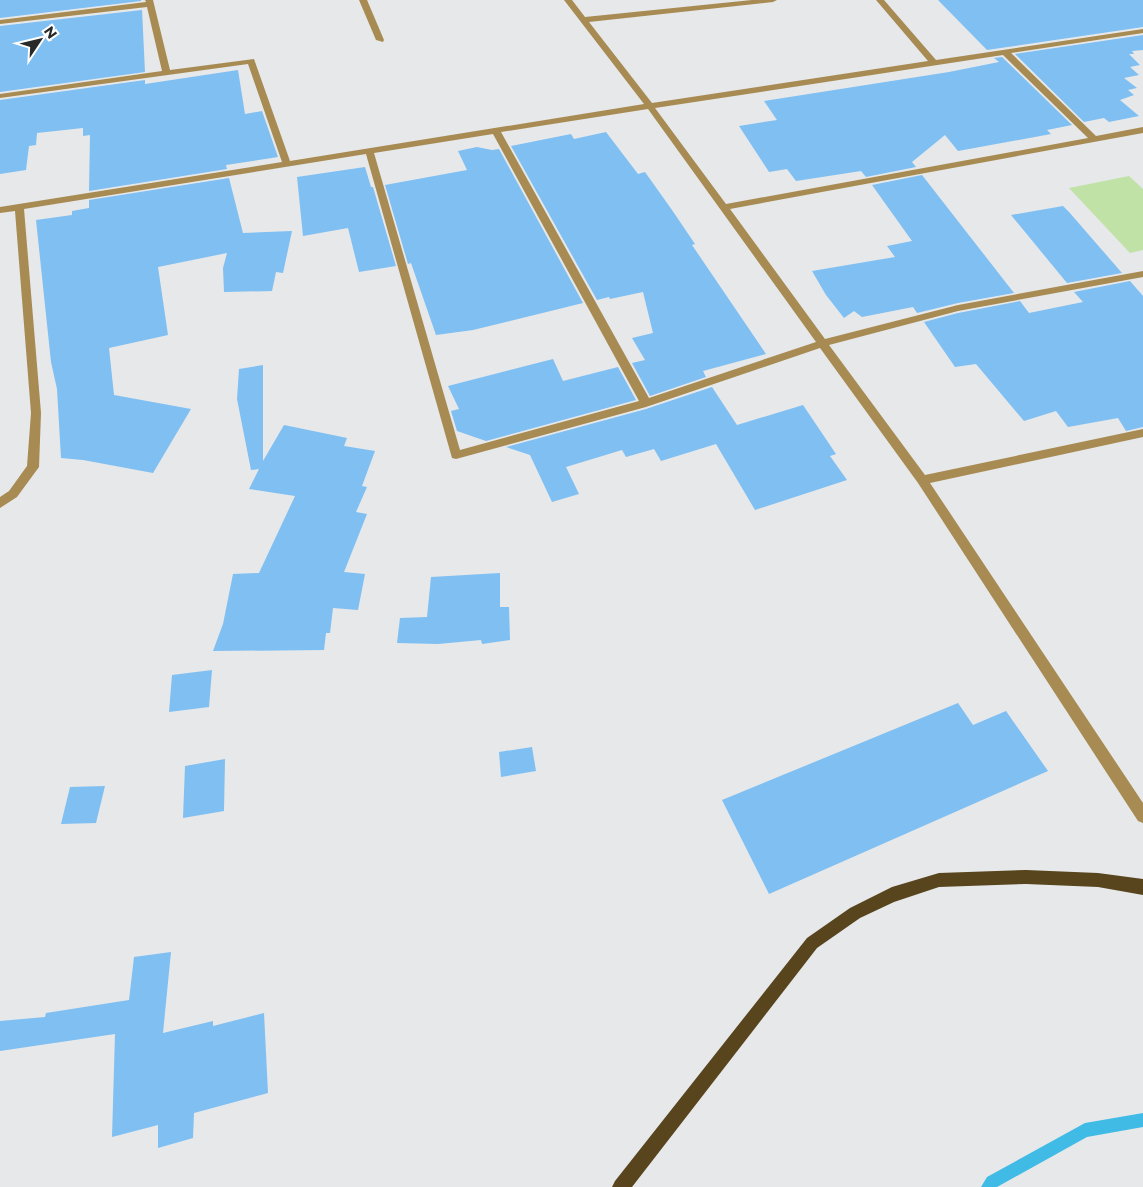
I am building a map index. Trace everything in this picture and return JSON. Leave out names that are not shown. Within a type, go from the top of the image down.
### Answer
[{"type":"main road","points":[[621,1187],[812,943],[855,913],[892,895],[939,880],[1026,877],[1098,880],[1143,887]]},
{"type":"street","points":[[363,0],[380,40]]},
{"type":"street","points":[[568,0],[650,106],[922,480],[1143,816]]},
{"type":"street","points":[[583,20],[773,0]]},
{"type":"street","points":[[880,0],[934,63]]},
{"type":"street","points":[[0,22],[150,2],[167,73]]},
{"type":"street","points":[[0,210],[650,106],[1143,31]]},
{"type":"street","points":[[1005,52],[1094,138]]},
{"type":"street","points":[[0,96],[251,62],[287,164]]},
{"type":"street","points":[[724,207],[1143,130]]},
{"type":"street","points":[[496,131],[646,403]]},
{"type":"street","points":[[369,151],[456,455],[646,403],[823,343],[958,308],[1143,274]]},
{"type":"street","points":[[0,503],[13,494],[33,467],[36,414],[19,206]]},
{"type":"street","points":[[922,480],[1143,433]]},
{"type":"green space","points":[[1129,176],[1143,189],[1143,250],[1130,253],[1069,188]]},
{"type":"building","points":[[0,0],[141,0],[141,1],[0,18]]},
{"type":"building","points":[[938,0],[1143,0],[1143,27],[987,50]]},
{"type":"building","points":[[142,10],[145,72],[0,92],[0,26]]},
{"type":"building","points":[[1143,35],[1143,50],[1132,51],[1134,54],[1129,54],[1140,65],[1130,67],[1139,75],[1124,78],[1137,88],[1128,90],[1134,95],[1120,100],[1139,116],[1109,122],[1104,118],[1084,122],[1015,54]]},
{"type":"building","points":[[1002,57],[1072,125],[1047,130],[1051,134],[958,151],[945,135],[912,162],[916,167],[866,177],[861,171],[796,181],[787,169],[769,172],[739,126],[777,120],[764,101],[949,72],[999,62],[994,58]]},
{"type":"building","points":[[238,70],[245,114],[262,111],[278,157],[226,165],[227,169],[89,191],[90,135],[83,136],[83,128],[37,133],[36,145],[29,146],[26,170],[0,174],[0,100],[145,80],[145,84]]},
{"type":"building","points":[[606,132],[638,174],[645,172],[695,244],[692,245],[766,354],[703,371],[706,377],[650,396],[632,363],[645,360],[632,338],[653,333],[643,292],[597,300],[511,146],[571,134],[574,139]]},
{"type":"building","points":[[477,147],[492,150],[499,149],[583,303],[473,330],[436,335],[411,263],[408,264],[385,185],[467,170],[458,151]]},
{"type":"building","points":[[365,167],[371,187],[373,187],[396,266],[359,272],[348,228],[303,236],[297,177]]},
{"type":"building","points":[[922,175],[1014,293],[958,303],[917,313],[913,307],[862,317],[854,311],[844,318],[826,295],[812,271],[895,257],[887,246],[912,241],[872,185]]},
{"type":"building","points":[[229,178],[243,233],[292,231],[283,273],[276,272],[272,291],[224,292],[223,268],[227,253],[158,267],[168,335],[109,348],[114,395],[191,409],[153,473],[83,460],[61,458],[57,389],[51,362],[36,220],[72,215],[72,211],[89,208],[89,200]]},
{"type":"building","points":[[1063,206],[1122,273],[1067,283],[1011,215]]},
{"type":"building","points":[[1130,281],[1143,296],[1143,427],[1126,431],[1118,418],[1068,427],[1056,411],[1024,421],[976,364],[955,367],[924,322],[958,313],[1020,301],[1029,313],[1083,302],[1074,292]]},
{"type":"building","points":[[553,359],[563,381],[618,367],[636,400],[486,441],[457,431],[451,411],[459,409],[448,386]]},
{"type":"building","points":[[263,365],[263,461],[284,425],[347,438],[344,446],[375,451],[362,486],[367,487],[356,512],[367,514],[344,572],[365,574],[358,610],[333,608],[330,633],[326,633],[324,650],[213,651],[223,624],[233,574],[259,573],[295,496],[249,489],[259,469],[251,470],[237,399],[239,369]]},
{"type":"building","points":[[712,387],[737,425],[803,405],[836,454],[830,456],[847,480],[755,510],[716,444],[661,461],[654,449],[626,457],[622,450],[566,467],[579,494],[552,502],[530,455],[506,447],[646,409]]},
{"type":"building","points":[[500,573],[500,607],[509,607],[510,640],[482,644],[481,640],[438,644],[397,643],[400,618],[427,617],[431,577]]},
{"type":"building","points":[[212,670],[209,707],[169,712],[172,675]]},
{"type":"building","points":[[958,703],[973,725],[1006,711],[1048,771],[769,894],[722,800]]},
{"type":"building","points":[[532,747],[536,771],[501,777],[499,752]]},
{"type":"building","points":[[225,759],[224,811],[183,818],[185,766]]},
{"type":"building","points":[[105,786],[96,823],[61,824],[70,787]]},
{"type":"building","points":[[171,952],[163,1033],[213,1021],[213,1026],[264,1013],[268,1093],[194,1113],[193,1138],[158,1148],[158,1125],[112,1137],[115,1034],[0,1051],[0,1021],[45,1017],[46,1013],[129,1000],[134,957]]},
{"type":"waterway","points":[[988,1187],[992,1182],[1085,1130],[1143,1120]]}]
